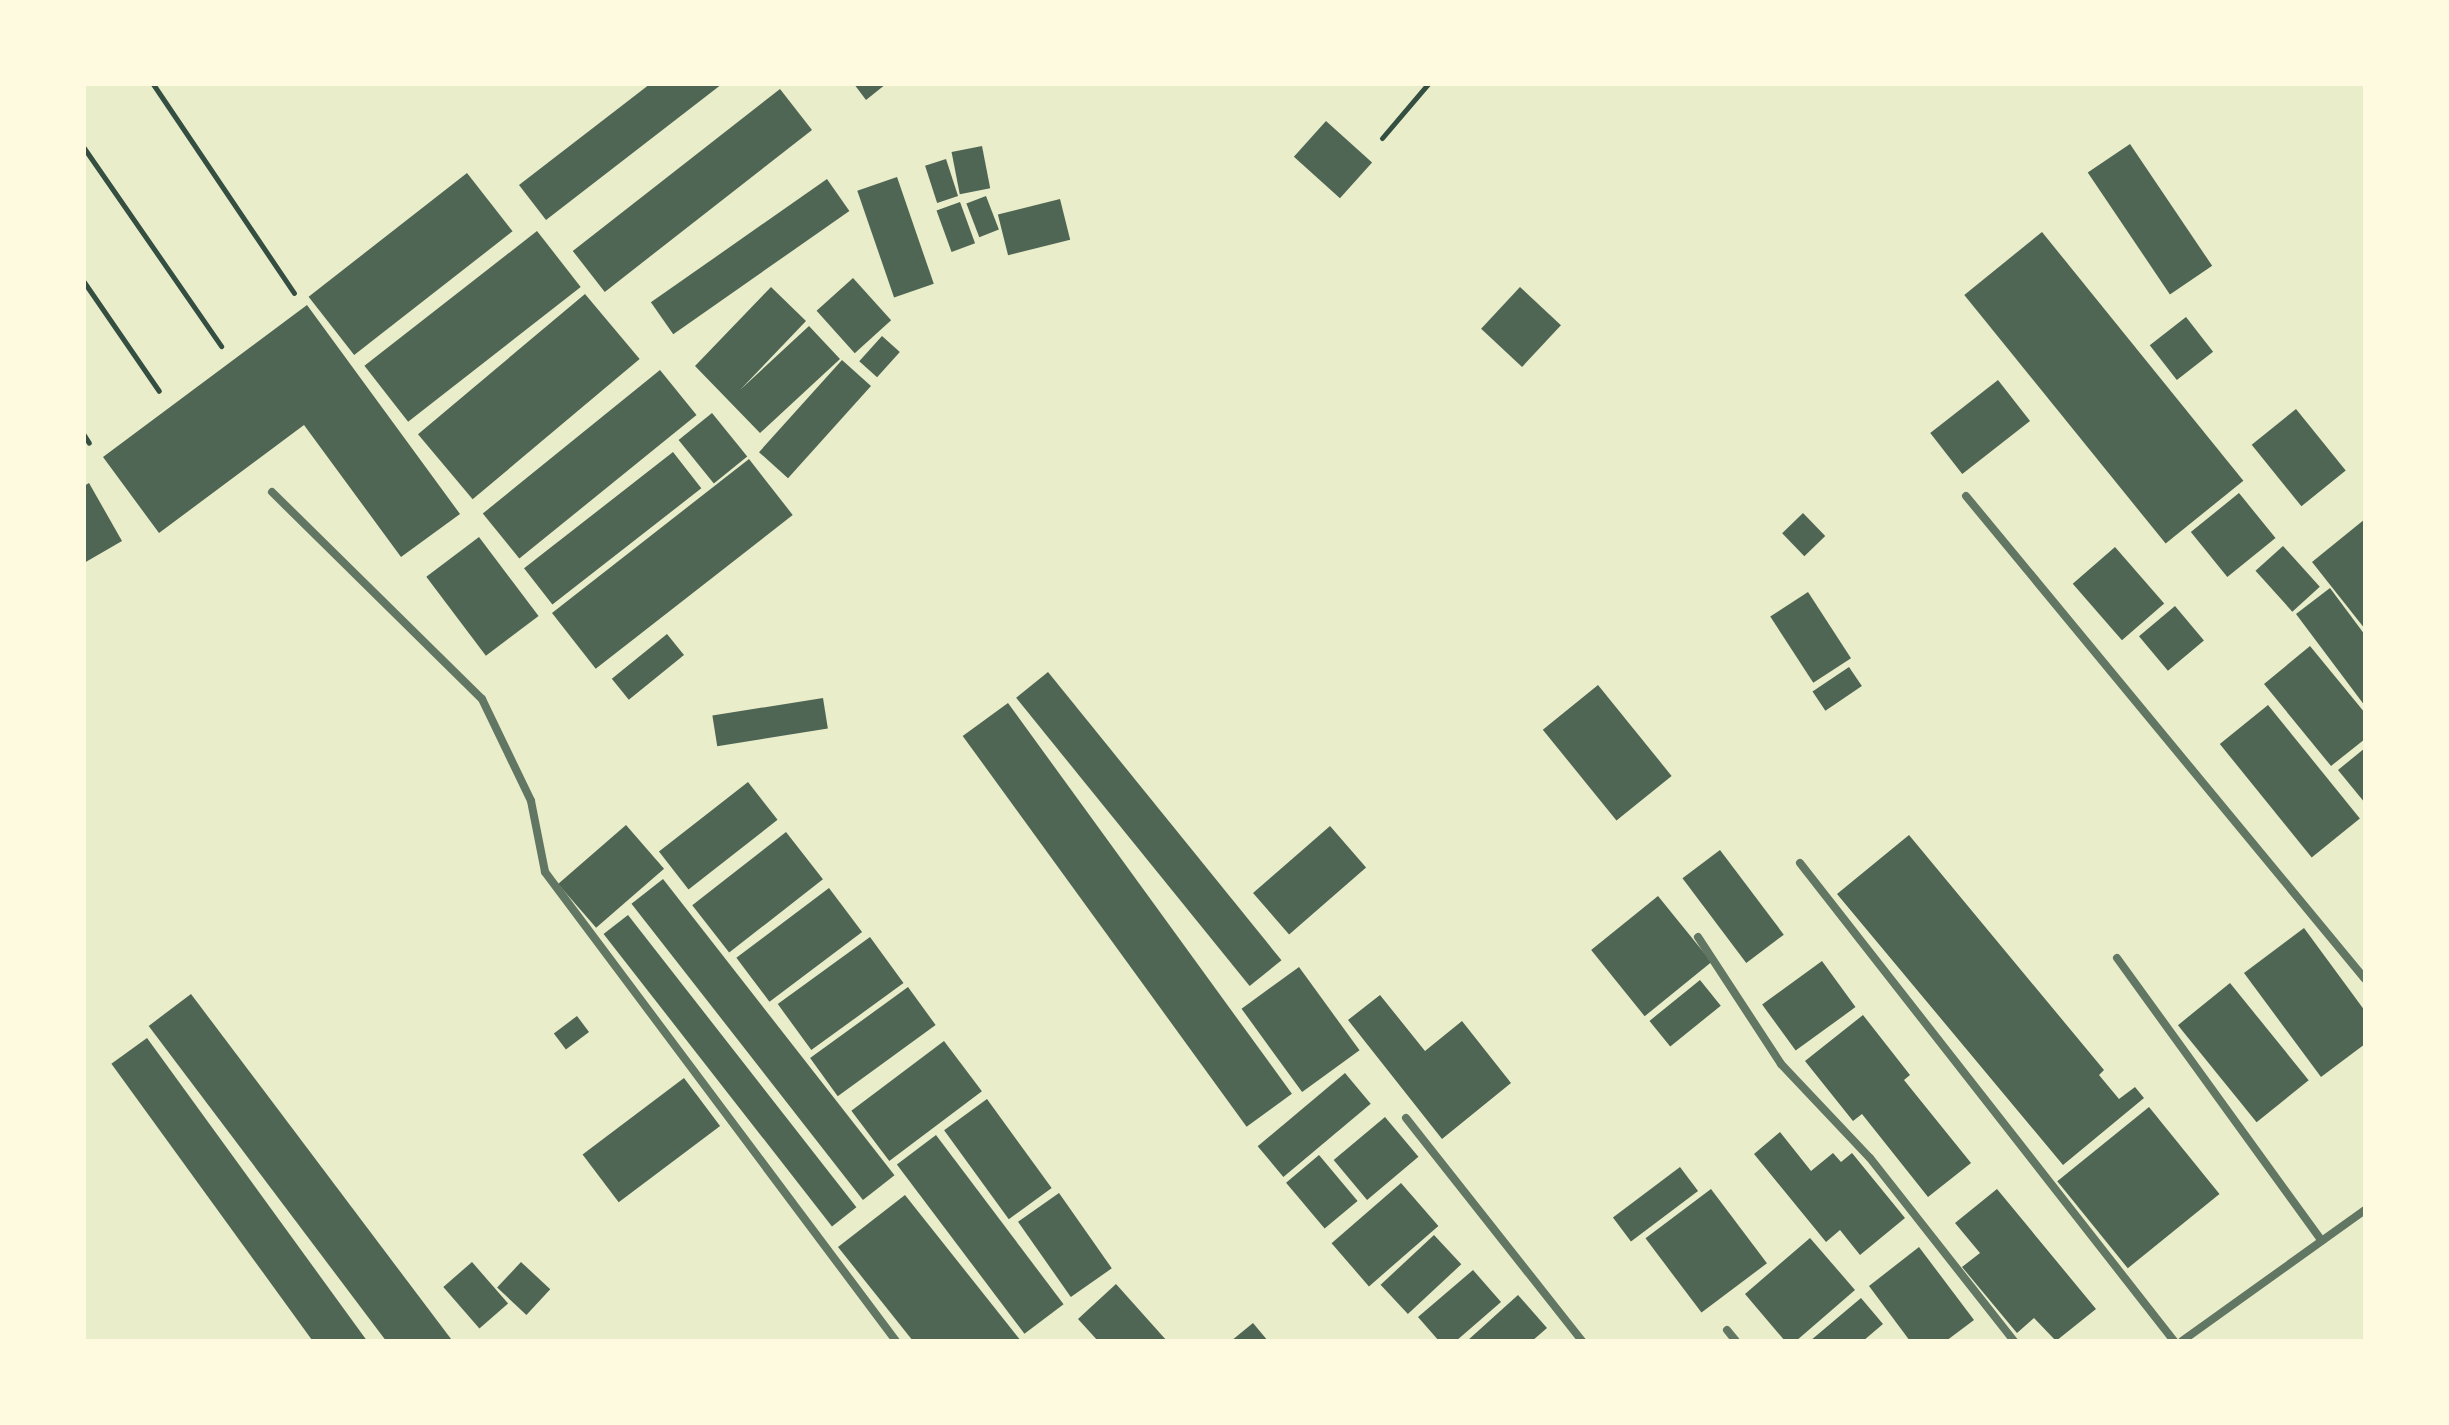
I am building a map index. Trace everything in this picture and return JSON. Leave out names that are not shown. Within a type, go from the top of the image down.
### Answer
[{"type":"street","points":[[272,492],[482,699],[531,801],[545,872],[896,1341]]},
{"type":"street","points":[[1966,496],[2365,979]]},
{"type":"street","points":[[1800,863],[2174,1341]]},
{"type":"street","points":[[1698,937],[1781,1064],[1870,1158],[2014,1341]]},
{"type":"street","points":[[2117,958],[2322,1241]]},
{"type":"street","points":[[1406,1118],[1582,1341]]},
{"type":"street","points":[[2182,1341],[2365,1210]]},
{"type":"street","points":[[1727,1330],[1736,1341]]},
{"type":"path","points":[[153,84],[294,293]]},
{"type":"path","points":[[1382,138],[1428,84]]},
{"type":"path","points":[[84,148],[221,346]]},
{"type":"path","points":[[84,282],[159,391]]},
{"type":"path","points":[[84,435],[89,443]]},
{"type":"building","points":[[650,84],[722,84],[546,220],[519,185]]},
{"type":"building","points":[[854,84],[886,84],[866,100]]},
{"type":"building","points":[[780,89],[812,130],[605,292],[573,251]]},
{"type":"building","points":[[1326,121],[1372,162],[1340,198],[1294,157]]},
{"type":"building","points":[[2130,144],[2212,266],[2170,294],[2088,173]]},
{"type":"building","points":[[982,146],[990,188],[960,194],[952,152]]},
{"type":"building","points":[[946,159],[958,196],[937,203],[925,166]]},
{"type":"building","points":[[467,173],[513,231],[354,355],[309,297]]},
{"type":"building","points":[[897,177],[934,284],[894,298],[857,191]]},
{"type":"building","points":[[827,179],[849,211],[673,334],[651,302]]},
{"type":"building","points":[[986,196],[999,230],[979,237],[966,204]]},
{"type":"building","points":[[1060,199],[1070,240],[1008,255],[998,214]]},
{"type":"building","points":[[960,202],[975,243],[952,252],[937,211]]},
{"type":"building","points":[[537,231],[581,287],[408,422],[364,366]]},
{"type":"building","points":[[2042,232],[2243,481],[2166,544],[1964,295]]},
{"type":"building","points":[[853,278],[891,320],[855,353],[817,311]]},
{"type":"building","points":[[771,287],[806,321],[740,390],[809,326],[840,359],[760,433],[695,366]]},
{"type":"building","points":[[1520,287],[1561,325],[1522,367],[1481,329]]},
{"type":"building","points":[[585,294],[640,359],[473,499],[418,434]]},
{"type":"building","points":[[307,305],[460,514],[401,557],[304,425],[159,533],[103,457]]},
{"type":"building","points":[[2186,317],[2213,352],[2177,380],[2150,345]]},
{"type":"building","points":[[882,336],[900,352],[877,377],[859,361]]},
{"type":"building","points":[[842,360],[871,386],[788,478],[759,452]]},
{"type":"building","points":[[660,370],[697,415],[519,559],[483,513]]},
{"type":"building","points":[[1998,380],[2030,421],[1962,474],[1930,433]]},
{"type":"building","points":[[2296,409],[2346,470],[2301,506],[2252,445]]},
{"type":"building","points":[[712,413],[747,457],[714,484],[679,440]]},
{"type":"building","points":[[673,452],[701,488],[552,605],[524,568]]},
{"type":"building","points":[[749,459],[793,515],[596,669],[552,613]]},
{"type":"building","points":[[89,483],[122,541],[84,563],[84,486]]},
{"type":"building","points":[[2239,493],[2276,538],[2227,577],[2191,532]]},
{"type":"building","points":[[1803,513],[1825,536],[1804,556],[1782,533]]},
{"type":"building","points":[[2365,519],[2365,629],[2312,562]]},
{"type":"building","points":[[479,537],[539,616],[486,656],[426,577]]},
{"type":"building","points":[[2283,546],[2320,587],[2292,612],[2256,571]]},
{"type":"building","points":[[2115,547],[2164,604],[2122,640],[2073,584]]},
{"type":"building","points":[[2330,588],[2365,635],[2365,706],[2296,614]]},
{"type":"building","points":[[1808,592],[1851,658],[1813,683],[1770,617]]},
{"type":"building","points":[[2175,606],[2204,640],[2168,671],[2139,636]]},
{"type":"building","points":[[667,634],[684,655],[629,700],[612,679]]},
{"type":"building","points":[[2310,646],[2365,713],[2365,739],[2331,766],[2264,684]]},
{"type":"building","points":[[1849,667],[1862,686],[1825,711],[1813,692]]},
{"type":"building","points":[[1048,672],[1281,960],[1250,986],[1016,698]]},
{"type":"building","points":[[1598,685],[1672,776],[1616,821],[1543,730]]},
{"type":"building","points":[[823,698],[828,729],[717,746],[712,716]]},
{"type":"building","points":[[1008,703],[1292,1094],[1247,1127],[963,736]]},
{"type":"building","points":[[2268,705],[2360,818],[2312,857],[2220,744]]},
{"type":"building","points":[[2365,748],[2365,803],[2338,770]]},
{"type":"building","points":[[748,782],[778,820],[689,889],[659,852]]},
{"type":"building","points":[[626,825],[664,869],[596,928],[558,884]]},
{"type":"building","points":[[1330,826],[1366,868],[1289,934],[1253,893]]},
{"type":"building","points":[[786,832],[823,879],[729,953],[692,905]]},
{"type":"building","points":[[1909,835],[2104,1070],[2099,1075],[2119,1099],[2135,1087],[2144,1098],[2063,1165],[1837,894]]},
{"type":"building","points":[[1720,850],[1784,935],[1746,963],[1682,878]]},
{"type":"building","points":[[663,879],[894,1175],[863,1200],[631,904]]},
{"type":"building","points":[[829,888],[862,932],[769,1002],[736,958]]},
{"type":"building","points":[[1658,896],[1711,962],[1645,1016],[1591,950]]},
{"type":"building","points":[[628,915],[856,1207],[832,1226],[604,934]]},
{"type":"building","points":[[2304,928],[2365,1011],[2365,1044],[2321,1077],[2244,973]]},
{"type":"building","points":[[870,937],[904,983],[811,1050],[778,1004]]},
{"type":"building","points":[[1822,961],[1856,1007],[1796,1051],[1762,1004]]},
{"type":"building","points":[[1299,967],[1360,1050],[1302,1092],[1242,1009]]},
{"type":"building","points":[[1700,980],[1721,1006],[1670,1047],[1649,1021]]},
{"type":"building","points":[[2230,983],[2309,1080],[2257,1122],[2178,1025]]},
{"type":"building","points":[[908,987],[936,1025],[838,1096],[810,1058]]},
{"type":"building","points":[[191,994],[452,1341],[386,1341],[149,1026]]},
{"type":"building","points":[[1380,995],[1425,1051],[1462,1021],[1511,1083],[1442,1139],[1348,1020]]},
{"type":"building","points":[[1863,1015],[1910,1075],[1904,1080],[1971,1163],[1928,1197],[1862,1114],[1853,1121],[1805,1061]]},
{"type":"building","points":[[577,1016],[589,1032],[566,1049],[554,1033]]},
{"type":"building","points":[[147,1038],[366,1340],[313,1341],[111,1064]]},
{"type":"building","points":[[944,1041],[982,1091],[889,1161],[851,1111]]},
{"type":"building","points":[[1345,1073],[1371,1104],[1283,1177],[1258,1146]]},
{"type":"building","points":[[684,1078],[720,1126],[619,1202],[583,1154]]},
{"type":"building","points":[[987,1099],[1052,1188],[1009,1219],[944,1130]]},
{"type":"building","points":[[2149,1107],[2219,1194],[2128,1268],[2057,1181]]},
{"type":"building","points":[[1385,1117],[1418,1157],[1367,1200],[1334,1160]]},
{"type":"building","points":[[1780,1132],[1811,1171],[1833,1153],[1841,1162],[1852,1153],[1905,1218],[1860,1255],[1840,1230],[1826,1242],[1754,1154]]},
{"type":"building","points":[[936,1135],[1064,1304],[1024,1334],[897,1164]]},
{"type":"building","points":[[1319,1155],[1358,1201],[1325,1229],[1286,1183]]},
{"type":"building","points":[[1680,1167],[1698,1191],[1631,1242],[1613,1218]]},
{"type":"building","points":[[1401,1183],[1438,1226],[1369,1286],[1332,1243]]},
{"type":"building","points":[[1711,1189],[1767,1263],[1701,1313],[1646,1238]]},
{"type":"building","points":[[1997,1189],[2096,1309],[2056,1341],[2034,1318],[2017,1333],[1962,1267],[1980,1253],[1955,1223]]},
{"type":"building","points":[[1059,1193],[1112,1268],[1071,1297],[1018,1222]]},
{"type":"building","points":[[905,1195],[1021,1341],[913,1341],[838,1247]]},
{"type":"building","points":[[1434,1235],[1461,1264],[1408,1314],[1381,1285]]},
{"type":"building","points":[[1810,1238],[1855,1290],[1796,1341],[1785,1341],[1745,1294]]},
{"type":"building","points":[[1919,1247],[1974,1320],[1946,1341],[1910,1341],[1869,1286]]},
{"type":"building","points":[[472,1262],[508,1304],[479,1328],[443,1287]]},
{"type":"building","points":[[521,1262],[550,1289],[526,1315],[497,1288]]},
{"type":"building","points":[[1473,1270],[1501,1302],[1456,1341],[1439,1341],[1418,1317]]},
{"type":"building","points":[[1116,1284],[1167,1341],[1098,1341],[1078,1319]]},
{"type":"building","points":[[1518,1295],[1547,1328],[1532,1341],[1467,1341]]},
{"type":"building","points":[[1861,1298],[1883,1324],[1863,1341],[1810,1341]]},
{"type":"building","points":[[1253,1323],[1268,1341],[1231,1341]]}]
